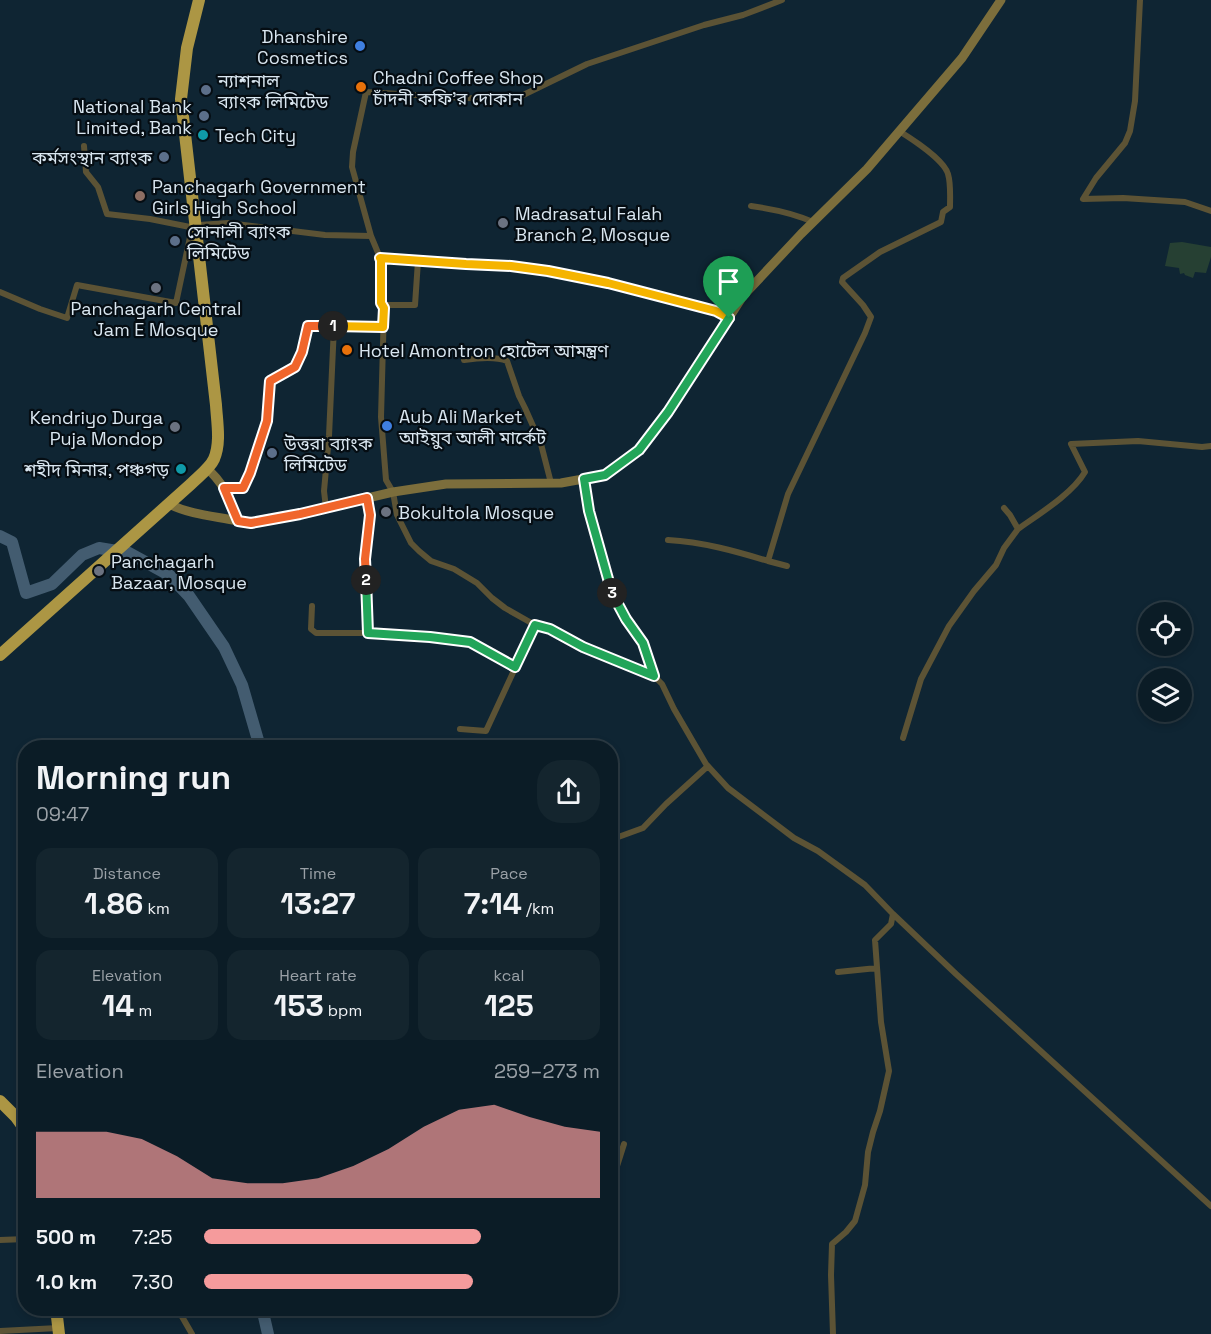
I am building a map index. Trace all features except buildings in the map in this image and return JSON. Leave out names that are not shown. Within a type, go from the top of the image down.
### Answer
[{"type":"highway","points":[[0,655],[191,484],[214,459],[218,441],[216,405],[181,99],[187,48],[199,0]]},
{"type":"highway","points":[[0,1101],[18,1120]]},
{"type":"highway","points":[[58,1316],[59,1331]]},
{"type":"street","points":[[782,0],[743,15],[704,25],[586,64],[515,99],[366,92],[352,167],[371,236],[381,260],[381,303],[384,308],[381,417],[386,480],[393,492],[396,514],[411,543],[431,561],[454,569],[477,583],[499,603],[535,625],[550,629],[583,647],[654,676],[662,684],[708,766],[728,788],[794,838],[818,851],[866,885],[956,974],[1211,1206]]},
{"type":"street","points":[[169,504],[197,515],[251,523],[393,492],[446,484],[551,483],[605,475],[639,450],[668,412],[743,296],[867,169],[962,58],[1001,0]]},
{"type":"street","points":[[1140,0],[1135,101],[1130,131],[1125,143],[1096,178],[1083,199],[1123,198],[1185,202],[1211,211]]},
{"type":"street","points":[[768,561],[788,494],[871,317],[842,282],[843,278],[880,252],[941,222],[943,212],[950,207],[948,174],[943,165],[920,144],[899,131]]},
{"type":"street","points":[[84,146],[86,172],[98,187],[107,214],[196,228]]},
{"type":"street","points":[[751,206],[800,215],[813,222]]},
{"type":"street","points":[[0,292],[68,318],[77,285],[176,303],[190,237],[199,225],[228,223],[325,235],[371,236]]},
{"type":"street","points":[[380,258],[511,266],[548,271],[608,283],[716,311],[729,318]]},
{"type":"street","points":[[382,305],[415,305],[418,261]]},
{"type":"street","points":[[224,488],[243,488],[267,421],[270,381],[295,367],[302,352],[308,326],[383,327]]},
{"type":"street","points":[[326,508],[324,491],[334,326]]},
{"type":"street","points":[[464,360],[502,359],[507,362],[519,396],[542,444],[551,483]]},
{"type":"street","points":[[903,738],[921,679],[949,626],[996,565],[1004,548],[1018,530],[1080,481],[1085,472],[1071,444],[1138,441],[1211,446]]},
{"type":"street","points":[[206,468],[216,476],[224,488],[238,521]]},
{"type":"street","points":[[584,479],[592,522],[613,596],[643,643],[654,676]]},
{"type":"street","points":[[367,498],[370,515],[365,577],[368,633]]},
{"type":"street","points":[[1004,508],[1011,515],[1018,530]]},
{"type":"street","points":[[668,540],[716,546],[787,566]]},
{"type":"street","points":[[312,606],[311,629],[316,633],[368,633],[470,642],[515,667]]},
{"type":"street","points":[[460,729],[486,731],[535,625]]},
{"type":"street","points":[[618,837],[643,828],[708,766]]},
{"type":"street","points":[[833,1334],[831,1244],[855,1221],[865,1185],[868,1152],[889,1071],[881,1022],[875,940],[891,924],[893,914]]},
{"type":"street","points":[[838,972],[877,968]]},
{"type":"street","points":[[618,1163],[624,1144]]},
{"type":"street","points":[[0,1240],[18,1239]]},
{"type":"street","points":[[182,1316],[192,1334]]},
{"type":"street","points":[[0,1331],[59,1331]]},
{"type":"green space","points":[[1182,242],[1211,247],[1211,257],[1206,273],[1195,272],[1193,278],[1184,273],[1180,274],[1179,268],[1165,266],[1170,243]]},
{"type":"waterway","points":[[0,536],[12,542],[26,593],[52,584],[82,555],[99,548],[129,553],[169,575],[189,596],[224,647],[242,685],[258,740]]},
{"type":"waterway","points":[[264,1316],[268,1334]]},
{"type":"place","name":"Dhanshire Cosmetics","points":[[360,46]]},
{"type":"place","name":"Chadni Coffee Shop চাঁদনী কফি'র দোকান","points":[[361,87]]},
{"type":"place","name":"ন্যাশনাল ব্যাংক লিমিটেড","points":[[206,90]]},
{"type":"place","name":"National Bank Limited, Bank","points":[[204,116]]},
{"type":"place","name":"Tech City","points":[[203,135]]},
{"type":"place","name":"কর্মসংস্থান ব্যাংক","points":[[164,157]]},
{"type":"place","name":"Panchagarh Government Girls High School","points":[[140,196]]},
{"type":"place","name":"Madrasatul Falah Branch 2, Mosque","points":[[503,223]]},
{"type":"place","name":"সোনালী ব্যাংক লিমিটেড","points":[[175,241]]},
{"type":"place","name":"Panchagarh Central Jam E Mosque","points":[[156,288]]},
{"type":"place","name":"Hotel Amontron হোটেল আমন্ত্রণ","points":[[347,350]]},
{"type":"place","name":"Aub Ali Market আইয়ুব আলী মার্কেট","points":[[387,426]]},
{"type":"place","name":"Kendriyo Durga Puja Mondop","points":[[175,427]]},
{"type":"place","name":"উত্তরা ব্যাংক লিমিটেড","points":[[272,453]]},
{"type":"place","name":"শহীদ মিনার, পঞ্চগড়","points":[[181,469]]},
{"type":"place","name":"Bokultola Mosque","points":[[386,512]]},
{"type":"place","name":"Panchagarh Bazaar, Mosque","points":[[99,571]]},
{"type":"route","points":[[380,258],[511,266],[548,271],[608,283],[716,311],[729,318],[668,412],[639,450],[605,475],[584,479],[589,511],[613,596],[643,643],[654,676],[583,647],[550,629],[535,625],[515,667],[470,642],[368,633],[365,577],[370,515],[367,498],[251,523],[238,521],[224,488],[243,488],[267,421],[270,381],[295,367],[302,352],[308,326],[383,327],[384,308],[381,303],[380,258]]}]
